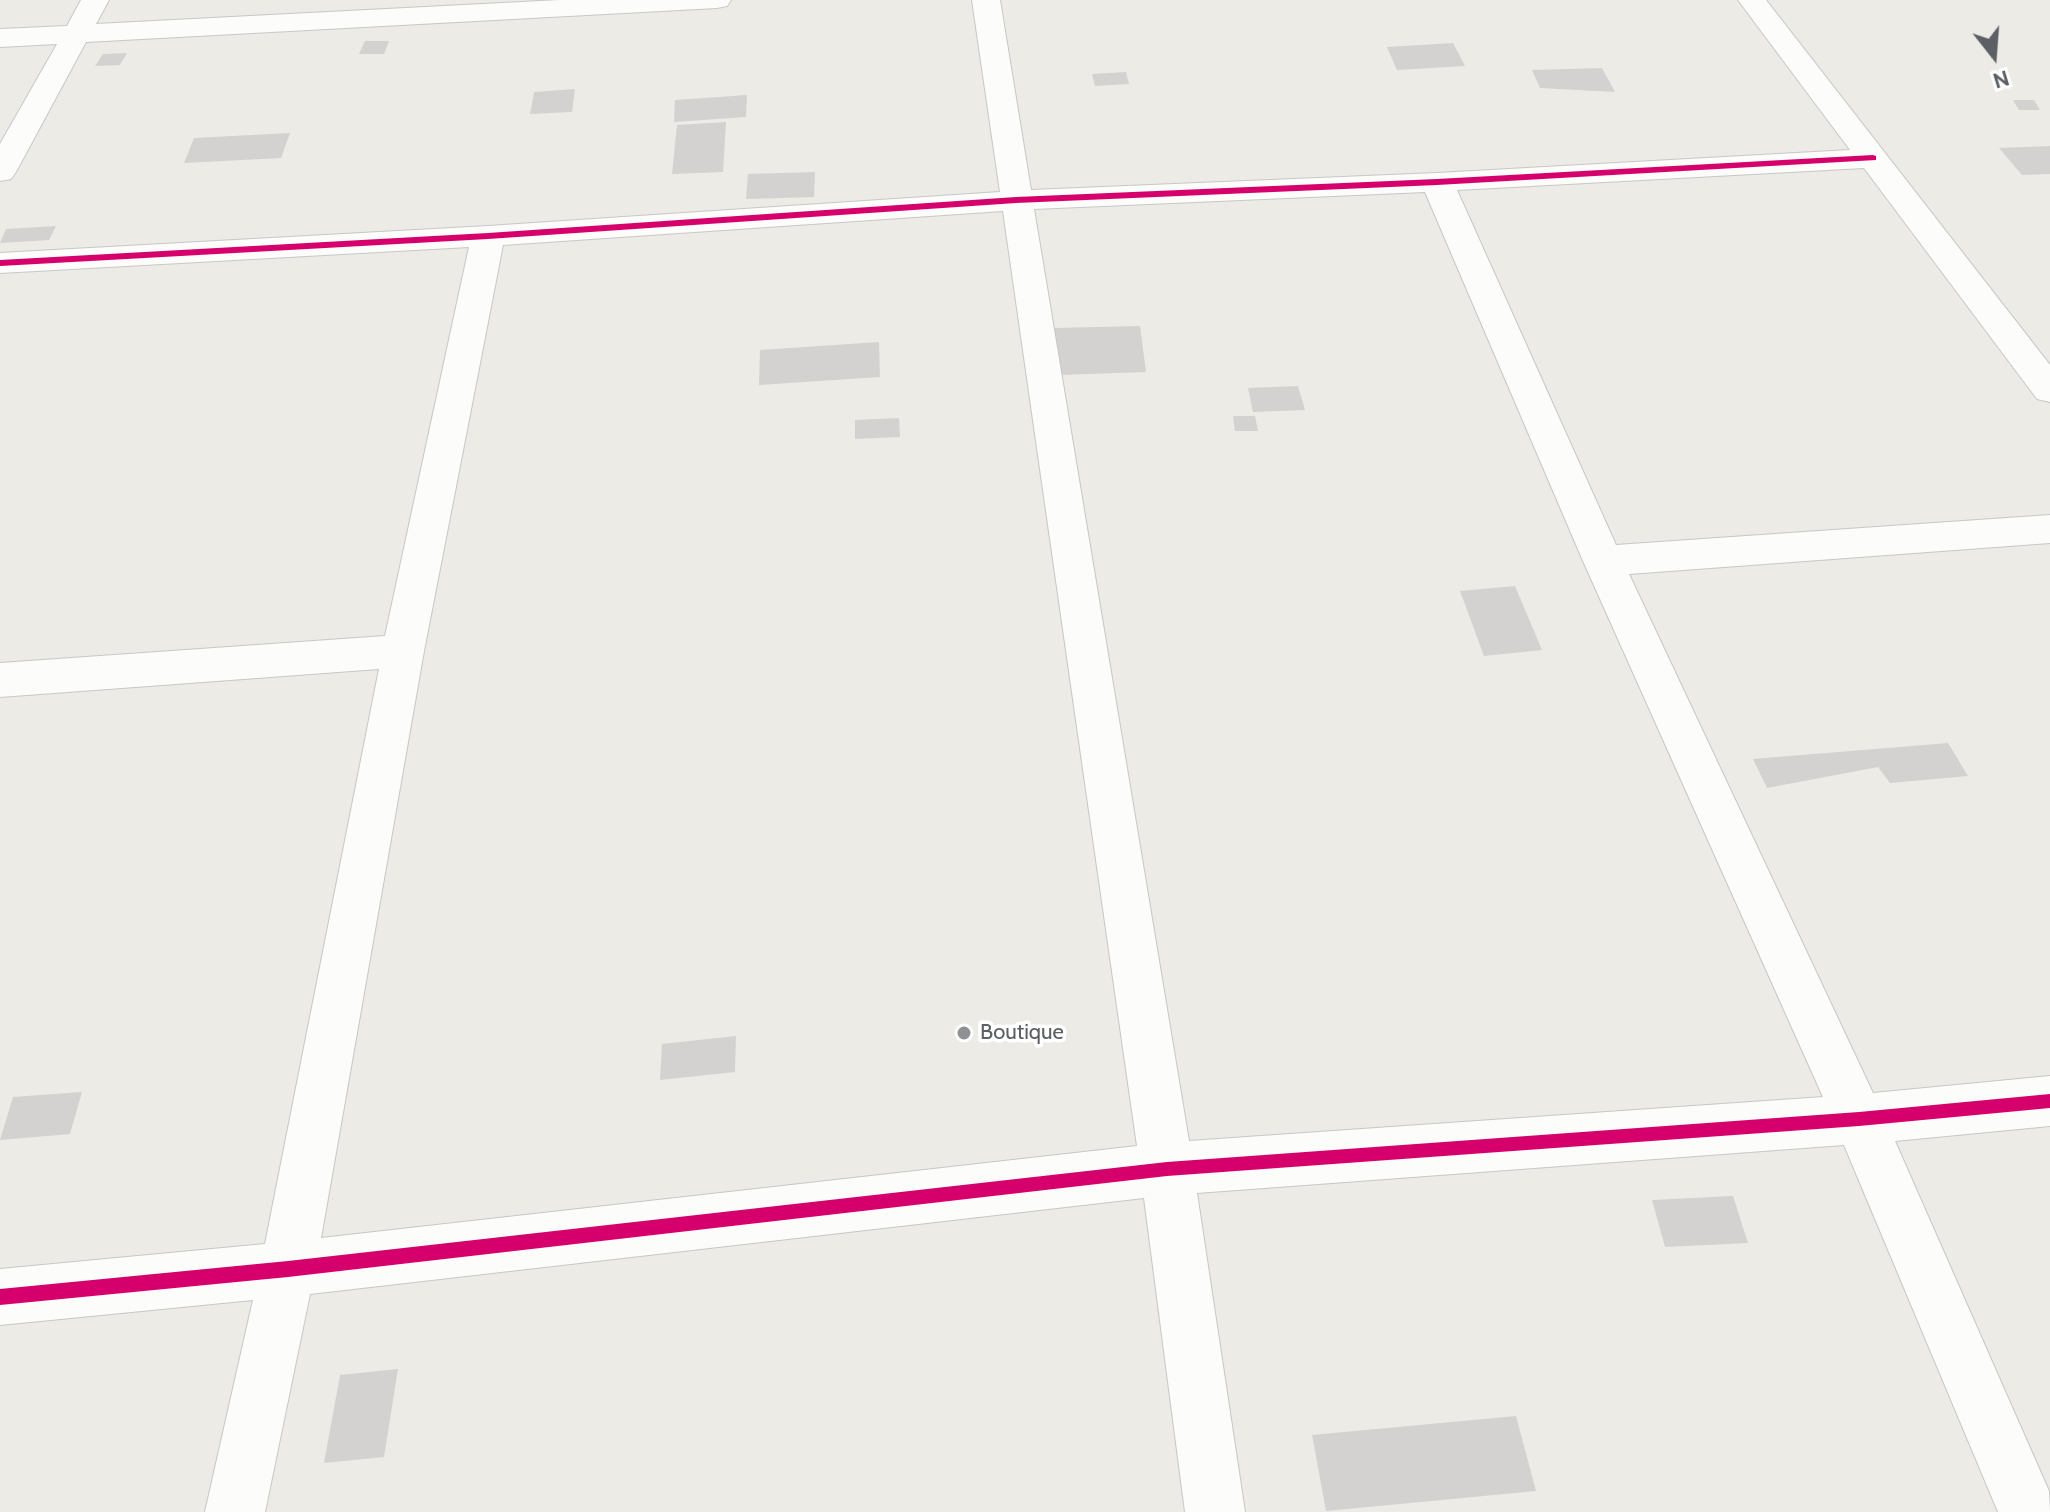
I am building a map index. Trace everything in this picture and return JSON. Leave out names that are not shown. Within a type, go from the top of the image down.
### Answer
[{"type":"street","points":[[0,172],[95,0]]},
{"type":"street","points":[[0,38],[717,0]]},
{"type":"street","points":[[986,0],[1167,1169],[1215,1512]]},
{"type":"street","points":[[1752,0],[2050,390]]},
{"type":"street","points":[[0,263],[488,236],[1016,200],[1437,182],[1873,158]]},
{"type":"street","points":[[1437,182],[1603,561],[1859,1119],[2028,1512]]},
{"type":"street","points":[[235,1512],[288,1269],[403,651],[488,236]]},
{"type":"street","points":[[1603,561],[2050,529]]},
{"type":"street","points":[[0,680],[403,651]]},
{"type":"street","points":[[0,1297],[288,1269],[1167,1169],[1859,1119],[2050,1101]]},
{"type":"building","points":[[365,41],[389,41],[384,54],[359,54]]},
{"type":"building","points":[[1453,43],[1465,66],[1397,70],[1387,47]]},
{"type":"building","points":[[127,53],[120,65],[95,66],[103,54]]},
{"type":"building","points":[[1602,68],[1615,92],[1540,88],[1532,70]]},
{"type":"building","points":[[1126,72],[1129,84],[1095,86],[1092,74]]},
{"type":"building","points":[[575,89],[572,112],[530,114],[534,92]]},
{"type":"building","points":[[747,95],[746,117],[674,122],[675,100]]},
{"type":"building","points":[[2013,100],[2034,100],[2040,110],[2019,110]]},
{"type":"building","points":[[726,122],[723,172],[672,174],[677,125]]},
{"type":"building","points":[[290,133],[281,158],[184,163],[194,138]]},
{"type":"building","points":[[2050,146],[2050,174],[2022,175],[1999,148]]},
{"type":"building","points":[[815,172],[814,197],[746,199],[748,174]]},
{"type":"building","points":[[56,226],[49,240],[0,243],[6,229]]},
{"type":"building","points":[[1140,326],[1146,372],[1058,375],[1054,328]]},
{"type":"building","points":[[879,342],[880,377],[759,385],[760,350]]},
{"type":"building","points":[[1298,386],[1305,410],[1253,412],[1248,388]]},
{"type":"building","points":[[1233,416],[1255,416],[1258,431],[1235,431]]},
{"type":"building","points":[[899,418],[900,437],[855,439],[855,420]]},
{"type":"building","points":[[1515,586],[1542,650],[1484,656],[1460,591]]},
{"type":"building","points":[[1948,743],[1968,776],[1890,783],[1878,767],[1767,788],[1753,759]]},
{"type":"building","points":[[736,1036],[735,1072],[660,1080],[662,1044]]},
{"type":"building","points":[[82,1092],[70,1134],[0,1140],[13,1097]]},
{"type":"building","points":[[1733,1196],[1748,1243],[1665,1247],[1652,1200]]},
{"type":"building","points":[[398,1369],[384,1457],[324,1463],[340,1375]]},
{"type":"building","points":[[1516,1416],[1536,1491],[1326,1511],[1312,1435]]},
{"type":"cycle path","points":[[0,263],[488,236],[1016,200],[1437,182],[1873,158]]},
{"type":"cycle path","points":[[0,1297],[288,1269],[1167,1169],[1859,1119],[2050,1101]]},
{"type":"place","name":"Boutique","points":[[964,1033]]}]
